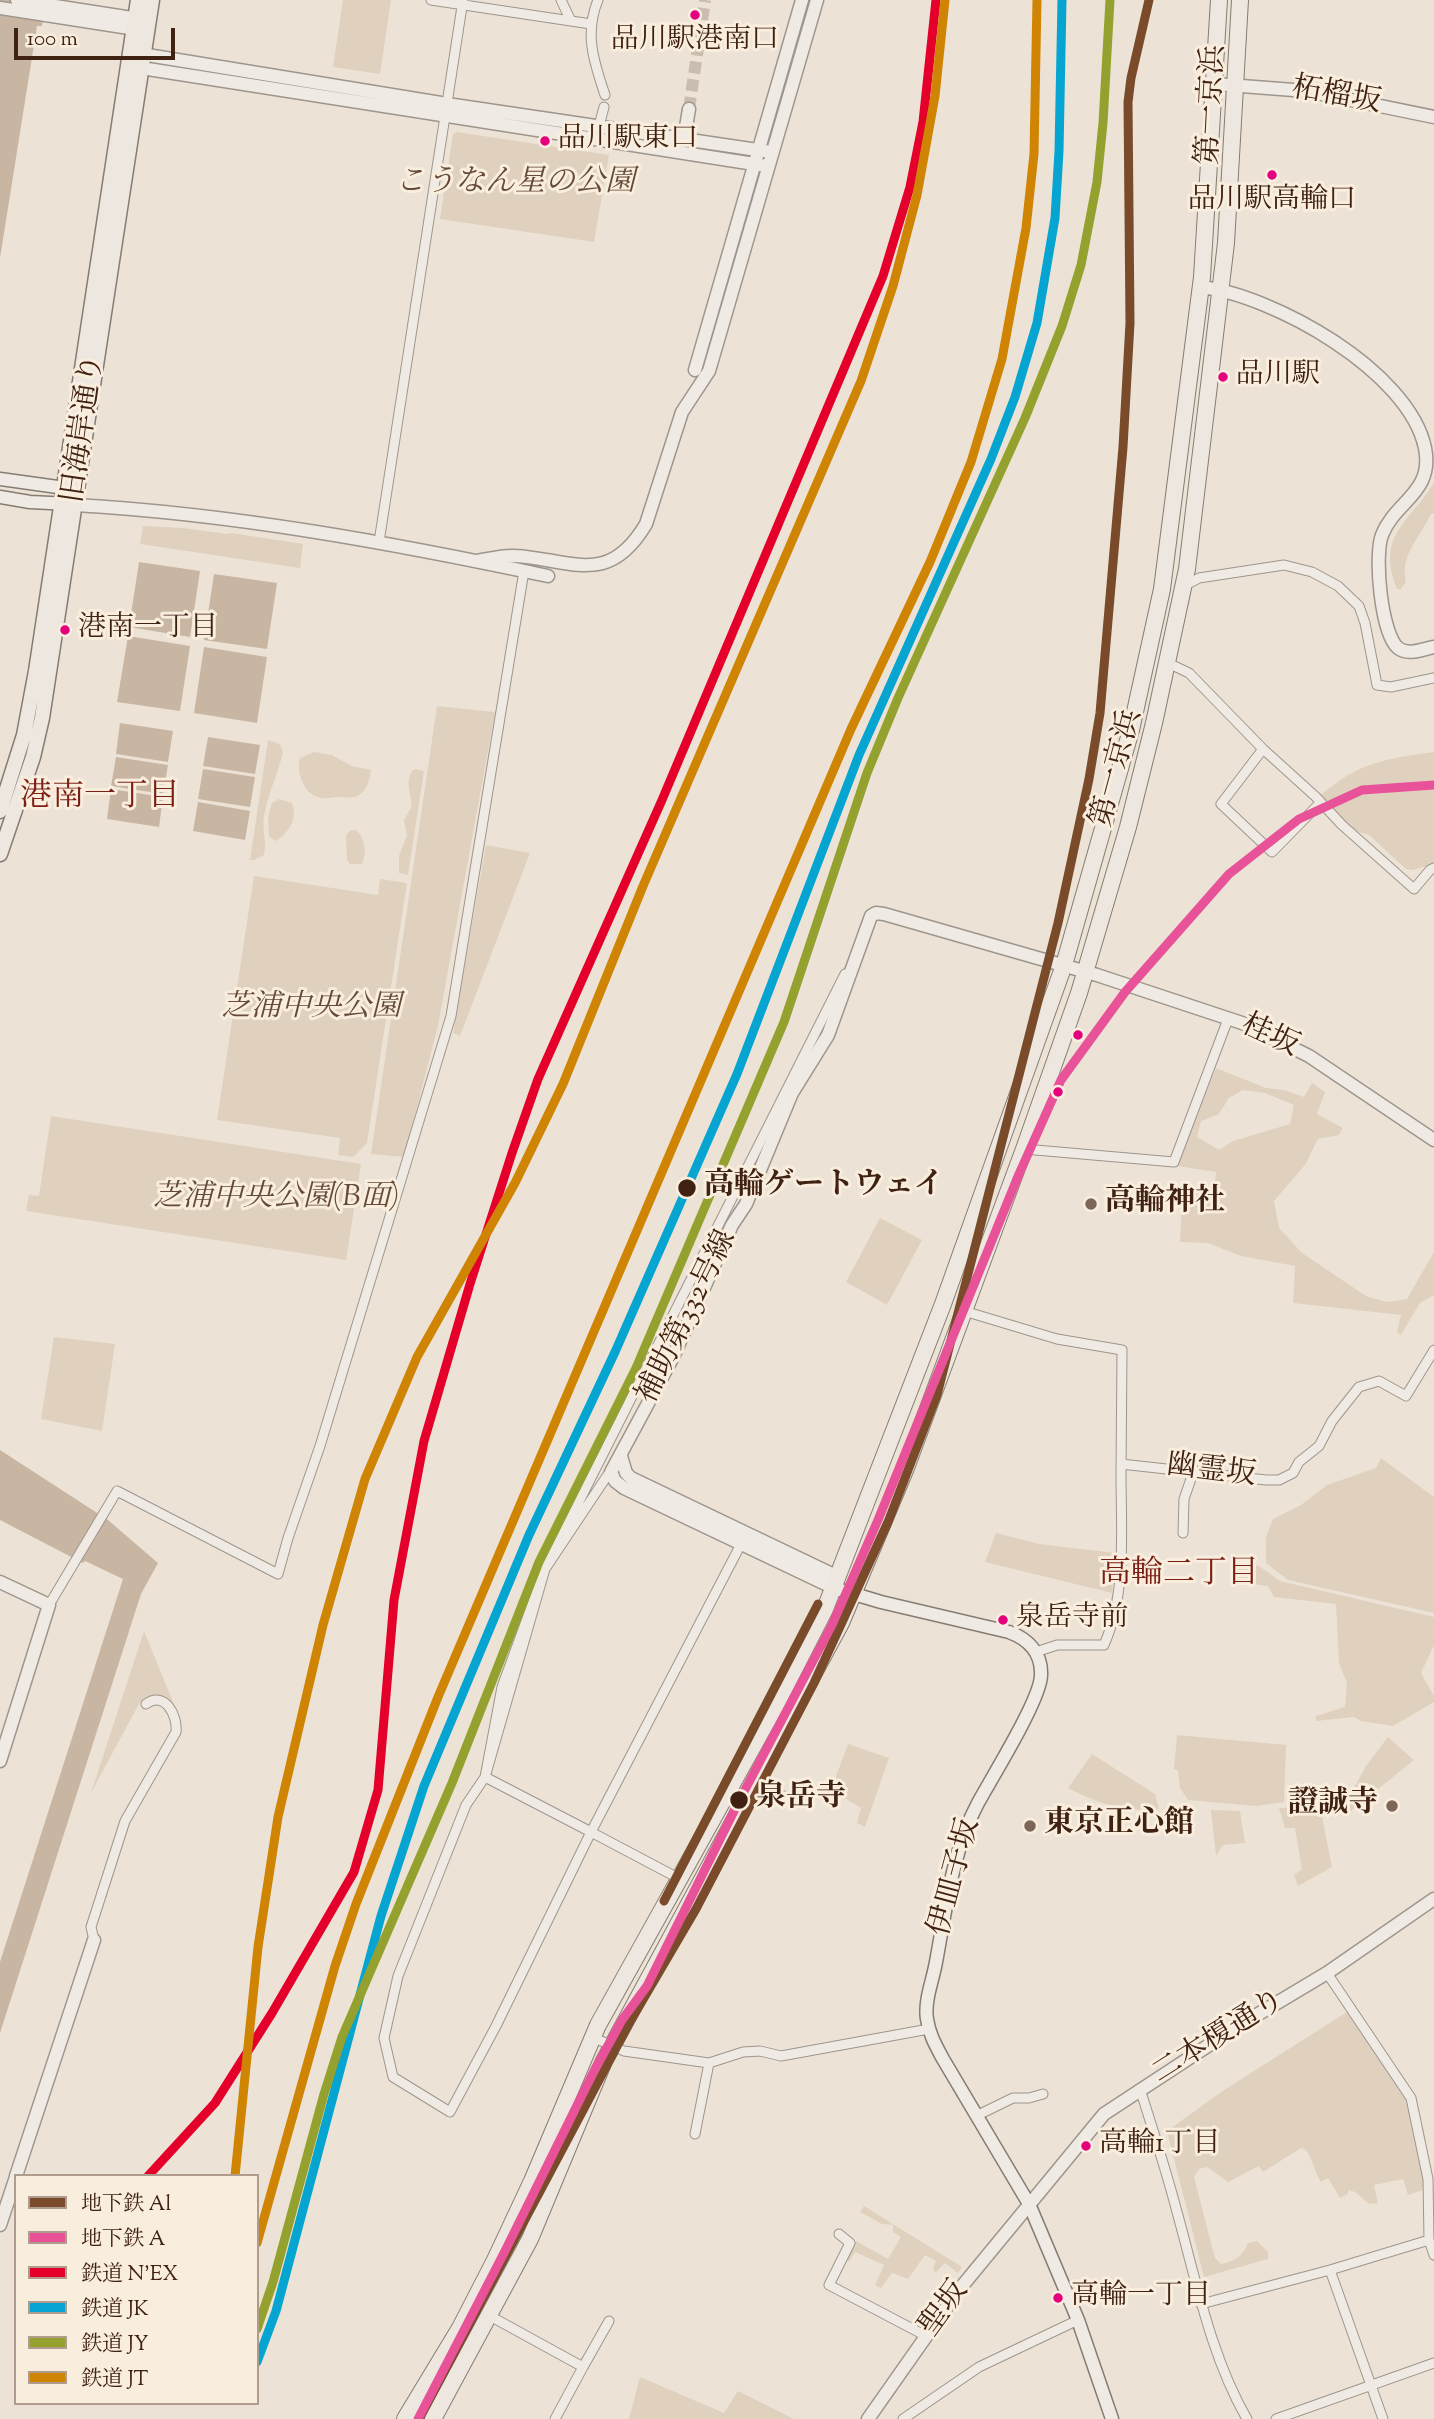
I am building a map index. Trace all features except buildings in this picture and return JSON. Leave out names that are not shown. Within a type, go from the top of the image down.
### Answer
[{"type":"highway","name":"第一京浜","points":[[405,2419],[460,2328],[495,2260],[533,2181],[592,2037],[614,1994],[776,1705],[836,1582],[943,1304],[1064,965],[1131,730],[1153,637],[1171,528],[1201,287],[1219,0]]},
{"type":"highway","name":"第一京浜","points":[[433,2419],[491,2316],[530,2239],[612,2047],[841,1623],[905,1468],[1024,1149],[1086,972],[1128,827],[1184,586],[1221,289],[1231,183],[1240,0]]},
{"type":"highway","name":"第一京浜","points":[[1218,24],[1239,25]]},
{"type":"highway","points":[[1042,1029],[1064,1037]]},
{"type":"highway","points":[[614,1994],[620,2006],[635,2005]]},
{"type":"highway","points":[[570,2089],[578,2077],[583,2076],[590,2078],[591,2091]]},
{"type":"main road","name":"旧海岸通り","points":[[138,0],[141,24]]},
{"type":"main road","name":"旧海岸通り","points":[[0,854],[40,729],[70,489],[135,60],[141,24],[152,0]]},
{"type":"main road","name":"旧海岸通り","points":[[0,811],[24,735],[68,504]]},
{"type":"street","points":[[17,0],[44,10]]},
{"type":"street","points":[[431,0],[462,2],[591,24]]},
{"type":"street","points":[[561,0],[571,21]]},
{"type":"street","points":[[598,0],[591,24],[592,56],[605,95]]},
{"type":"street","points":[[477,561],[514,555],[567,565],[592,565],[617,555],[639,535],[646,524],[682,412],[709,371],[767,166],[764,151],[802,0]]},
{"type":"street","points":[[695,370],[754,163],[764,151],[817,0]]},
{"type":"street","points":[[379,542],[462,2]]},
{"type":"street","points":[[0,8],[44,10],[141,24]]},
{"type":"street","points":[[135,60],[446,110],[767,166]]},
{"type":"street","name":"柘榴坂","points":[[1215,84],[1307,91],[1434,117]]},
{"type":"street","points":[[599,126],[604,107]]},
{"type":"street","points":[[684,139],[689,109]]},
{"type":"street","points":[[446,110],[599,126],[764,151]]},
{"type":"street","points":[[1201,287],[1221,289],[1277,309],[1328,337],[1386,385],[1416,426],[1425,448],[1424,478],[1417,492],[1387,525],[1377,552],[1377,569],[1388,626],[1396,645],[1400,649],[1413,652],[1434,647]]},
{"type":"street","points":[[0,479],[70,489]]},
{"type":"street","points":[[0,497],[202,516],[379,542],[548,576]]},
{"type":"street","points":[[1184,586],[1199,578],[1284,565],[1312,572],[1338,586],[1359,606],[1377,685],[1391,687],[1434,678]]},
{"type":"street","points":[[0,1761],[49,1605],[117,1491],[278,1574],[320,1446],[451,1016],[524,571]]},
{"type":"street","points":[[1168,663],[1189,673],[1263,749],[1414,890],[1430,870],[1434,869]]},
{"type":"street","points":[[1263,749],[1222,804],[1272,852],[1320,803]]},
{"type":"street","points":[[836,1582],[741,1544],[591,1832],[496,2026],[450,2112],[393,2077],[384,2038],[398,1976],[466,1805],[485,1777],[502,1687],[545,1569],[876,913]]},
{"type":"street","name":"桂坂","points":[[876,913],[1064,965],[1260,1030],[1300,1051],[1434,1140]]},
{"type":"street","name":"補助第332号線","points":[[836,1582],[624,1488],[615,1481],[611,1472],[673,1357],[732,1225],[746,1205],[792,1093],[828,1035],[867,923],[876,913]]},
{"type":"street","points":[[1024,1149],[1174,1162],[1228,1019]]},
{"type":"street","points":[[545,1569],[607,1476],[854,1592],[881,1602],[1009,1632],[1024,1639],[1036,1651],[1057,1646],[1104,1645],[1110,1631],[1118,1592],[1121,1552],[1122,1350],[1057,1339],[964,1311]]},
{"type":"street","name":"幽霊坂","points":[[1121,1464],[1279,1480],[1293,1473],[1299,1462],[1319,1446],[1332,1421],[1359,1387],[1379,1381],[1406,1396],[1434,1349]]},
{"type":"street","points":[[1183,1533],[1184,1499],[1194,1470]]},
{"type":"street","points":[[0,1582],[49,1605]]},
{"type":"street","name":"伊皿子坂","points":[[1036,1651],[1042,1673],[1035,1697],[976,1807],[957,1856],[926,2007],[929,2029],[943,2059],[1029,2204],[1078,2320],[1112,2419]]},
{"type":"street","points":[[17,2174],[94,1940],[91,1927],[125,1821],[176,1732],[170,1706],[154,1699],[146,1704]]},
{"type":"street","points":[[485,1777],[678,1878]]},
{"type":"street","points":[[752,1786],[799,1801]]},
{"type":"street","name":"二本榎通り","points":[[1029,2204],[1104,2113],[1235,2028],[1327,1973],[1434,1899]]},
{"type":"street","points":[[1327,1973],[1411,2098],[1428,2179],[1429,2240],[1434,2255]]},
{"type":"street","points":[[592,2037],[612,2047],[637,2054],[709,2063],[743,2052],[760,2051],[781,2056],[929,2029]]},
{"type":"street","points":[[695,2134],[709,2063]]},
{"type":"street","points":[[1140,2089],[1177,2211],[1201,2304],[1236,2399],[1247,2419]]},
{"type":"street","points":[[978,2115],[1013,2098],[1043,2094]]},
{"type":"street","points":[[0,2225],[14,2182]]},
{"type":"street","name":"聖坂","points":[[868,2419],[958,2291],[1029,2204]]},
{"type":"street","points":[[839,2234],[850,2243],[829,2285],[926,2336]]},
{"type":"street","points":[[1201,2304],[1330,2270],[1429,2240]]},
{"type":"street","points":[[1330,2270],[1383,2419]]},
{"type":"street","points":[[491,2316],[583,2367]]},
{"type":"street","points":[[903,2419],[979,2367],[1078,2320]]},
{"type":"street","points":[[555,2419],[609,2321]]},
{"type":"street","points":[[1276,2419],[1434,2363]]},
{"type":"green space","points":[[343,0],[391,0],[380,74],[333,67]]},
{"type":"green space","name":"こうなん星の公園","points":[[457,132],[609,155],[594,242],[440,219],[453,134]]},
{"type":"green space","points":[[1434,483],[1434,513],[1412,546],[1406,564],[1406,582],[1401,589],[1397,589],[1391,571],[1390,555],[1393,543],[1405,520]]},
{"type":"green space","points":[[143,526],[231,533],[303,544],[300,568],[140,544]]},
{"type":"green space","name":"芝浦中央公園","points":[[437,706],[495,712],[438,1026],[404,1157],[371,1154]]},
{"type":"green space","points":[[268,740],[280,744],[283,752],[264,816],[264,855],[250,860]]},
{"type":"green space","points":[[314,752],[332,755],[352,766],[371,770],[364,790],[352,797],[323,798],[310,793],[300,776],[299,764],[300,758]]},
{"type":"green space","points":[[1434,752],[1434,864],[1413,870],[1406,869],[1368,834],[1348,825],[1320,796],[1360,769],[1401,757]]},
{"type":"green space","points":[[414,769],[424,771],[408,875],[399,873],[399,856],[407,835],[404,820],[412,806],[409,777]]},
{"type":"green space","points":[[279,799],[292,803],[294,814],[285,834],[276,841],[269,837],[268,817],[272,803]]},
{"type":"green space","points":[[351,830],[356,830],[363,842],[362,864],[350,864],[347,860],[346,835]]},
{"type":"green space","points":[[486,845],[530,853],[460,1036],[453,1033]]},
{"type":"green space","name":"芝浦中央公園","points":[[254,876],[378,895],[380,879],[407,883],[367,1143],[353,1157],[338,1155],[340,1138],[217,1120]]},
{"type":"green space","points":[[1216,1068],[1266,1088],[1284,1090],[1304,1097],[1312,1083],[1325,1092],[1317,1114],[1343,1128],[1339,1135],[1318,1139],[1305,1165],[1274,1201],[1279,1228],[1302,1253],[1366,1296],[1387,1302],[1407,1299],[1434,1252],[1434,1295],[1420,1303],[1401,1335],[1397,1332],[1401,1315],[1293,1303],[1295,1266],[1241,1256],[1208,1243],[1180,1242],[1183,1185],[1214,1188],[1216,1172],[1177,1166]],"holes":[[[1243,1090],[1265,1093],[1294,1105],[1290,1124],[1233,1141],[1219,1150],[1197,1137],[1201,1121],[1219,1114],[1229,1098]]]},
{"type":"green space","name":"芝浦中央公園(B面)","points":[[51,1116],[361,1164],[346,1260],[26,1211],[29,1195],[39,1196]]},
{"type":"green space","points":[[880,1218],[922,1240],[887,1305],[846,1282]]},
{"type":"green space","points":[[54,1337],[115,1344],[102,1431],[41,1419]]},
{"type":"green space","points":[[1381,1458],[1434,1497],[1434,1613],[1288,1580],[1266,1563],[1266,1537],[1273,1519],[1301,1505],[1327,1485],[1376,1468]]},
{"type":"green space","points":[[996,1533],[1039,1544],[1115,1553],[1112,1593],[985,1562]]},
{"type":"green space","points":[[1234,1564],[1259,1566],[1280,1581],[1434,1617],[1434,1645],[1421,1673],[1434,1696],[1434,1702],[1393,1726],[1361,1721],[1354,1717],[1316,1721],[1316,1716],[1345,1707],[1347,1683],[1339,1663],[1336,1604],[1274,1597],[1268,1586],[1236,1582]]},
{"type":"green space","points":[[144,1631],[173,1702],[154,1696],[143,1703],[140,1702],[91,1793]]},
{"type":"green space","points":[[1177,1735],[1286,1745],[1284,1802],[1256,1806],[1188,1800],[1180,1788],[1178,1770],[1174,1769]]},
{"type":"green space","points":[[1388,1737],[1414,1760],[1351,1811],[1348,1799],[1366,1766]]},
{"type":"green space","points":[[848,1744],[889,1758],[865,1827],[857,1823],[861,1808],[831,1790]]},
{"type":"green space","points":[[1092,1754],[1155,1794],[1159,1809],[1135,1810],[1112,1806],[1068,1788]]},
{"type":"green space","points":[[1320,1807],[1332,1867],[1298,1886],[1294,1875],[1302,1869],[1295,1828],[1285,1828],[1279,1808]]},
{"type":"green space","points":[[1211,1810],[1240,1811],[1245,1843],[1223,1845],[1216,1856]]},
{"type":"green space","points":[[1347,2012],[1409,2098],[1426,2189],[1408,2195],[1403,2179],[1374,2185],[1378,2203],[1369,2204],[1355,2192],[1348,2190],[1348,2194],[1340,2198],[1328,2178],[1321,2182],[1306,2150],[1301,2148],[1263,2172],[1259,2166],[1228,2182],[1207,2167],[1199,2169],[1194,2177],[1215,2258],[1221,2264],[1230,2261],[1241,2255],[1248,2243],[1257,2241],[1268,2252],[1268,2259],[1204,2277],[1167,2131],[1224,2090]]},
{"type":"green space","points":[[864,2206],[962,2267],[958,2273],[945,2263],[935,2273],[933,2267],[936,2261],[925,2255],[908,2279],[892,2273],[881,2288],[875,2285],[884,2265],[855,2252],[849,2262],[847,2260],[856,2241],[888,2259],[901,2237],[893,2232],[893,2225],[882,2224],[860,2212]]},
{"type":"green space","points":[[640,2377],[724,2413],[738,2391],[794,2419],[629,2419]]},
{"type":"shaded area","points":[[0,0],[46,0],[42,26],[37,26],[0,258]]},
{"type":"shaded area","points":[[139,562],[200,571],[190,637],[129,627]]},
{"type":"shaded area","points":[[214,574],[277,583],[267,649],[204,640]]},
{"type":"shaded area","points":[[128,636],[190,646],[180,711],[117,702]]},
{"type":"shaded area","points":[[204,647],[267,657],[257,723],[194,713]]},
{"type":"shaded area","points":[[120,723],[173,731],[168,762],[116,754]]},
{"type":"shaded area","points":[[208,737],[260,745],[255,774],[203,766]]},
{"type":"shaded area","points":[[116,757],[168,765],[163,794],[111,786]]},
{"type":"shaded area","points":[[203,769],[255,777],[250,807],[198,799]]},
{"type":"shaded area","points":[[111,789],[163,797],[159,827],[107,819]]},
{"type":"shaded area","points":[[198,802],[250,811],[245,840],[193,831]]},
{"type":"shaded area","points":[[0,1450],[108,1520],[158,1563],[141,1594],[0,2033],[0,1962],[123,1579],[85,1561],[83,1563],[0,1520]]},
{"type":"tunnel","points":[[689,109],[705,0]]},
{"type":"metro line","name":"Al","points":[[419,2419],[631,2020],[696,1909],[814,1683],[888,1522],[937,1395],[1058,923],[1089,779],[1100,713],[1123,447],[1130,323],[1128,102],[1149,0]]},
{"type":"metro line","name":"A","points":[[418,2419],[595,2069],[622,2020],[647,1986],[739,1801],[832,1625],[878,1520],[1019,1174],[1061,1080],[1125,992],[1229,874],[1299,819],[1362,790],[1434,785]]},
{"type":"metro line","name":"Al","points":[[664,1901],[818,1604]]},
{"type":"rail line","name":"N'EX","points":[[150,2174],[215,2103],[272,2013],[354,1872],[378,1790],[394,1600],[424,1441],[470,1284],[538,1079],[662,800],[883,276],[910,187],[923,122],[936,0]]},
{"type":"rail line","name":"JT","points":[[235,2174],[258,1947],[278,1817],[323,1625],[365,1479],[417,1357],[515,1183],[563,1084],[643,886],[861,381],[893,286],[917,195],[935,96],[945,0]]},
{"type":"rail line","name":"JT","points":[[259,2236],[335,1966],[356,1904],[438,1697],[851,729],[930,562],[971,462],[1002,359],[1026,228],[1034,154],[1037,0]]},
{"type":"rail line","name":"JK","points":[[259,2357],[276,2311],[381,1916],[424,1786],[529,1535],[615,1352],[737,1074],[859,755],[991,459],[1015,397],[1037,323],[1055,218],[1062,0]]},
{"type":"rail line","name":"JY","points":[[259,2323],[342,2037],[452,1783],[539,1562],[636,1368],[784,1022],[867,773],[898,698],[1025,418],[1062,326],[1081,265],[1097,182],[1110,0]]},
{"type":"place","name":"品川駅港南口","points":[[695,15]]},
{"type":"place","name":"品川駅東口","points":[[545,141]]},
{"type":"place","name":"品川駅高輪口","points":[[1272,175]]},
{"type":"place","name":"品川駅","points":[[1223,377]]},
{"type":"place","name":"港南一丁目","points":[[65,630]]},
{"type":"place","name":"高輪ゲートウェイ","points":[[687,1188]]},
{"type":"place","name":"高輪神社","points":[[1091,1204]]},
{"type":"place","name":"泉岳寺前","points":[[1003,1620]]},
{"type":"place","name":"泉岳寺","points":[[739,1800]]},
{"type":"place","name":"證誠寺","points":[[1392,1806]]},
{"type":"place","name":"東京正心館","points":[[1030,1826]]},
{"type":"place","name":"高輪1丁目","points":[[1086,2146]]},
{"type":"place","name":"高輪一丁目","points":[[1058,2298]]},
{"type":"district","name":"港南一丁目","points":[[100,800]]},
{"type":"district","name":"高輪二丁目","points":[[1179,1577]]}]
